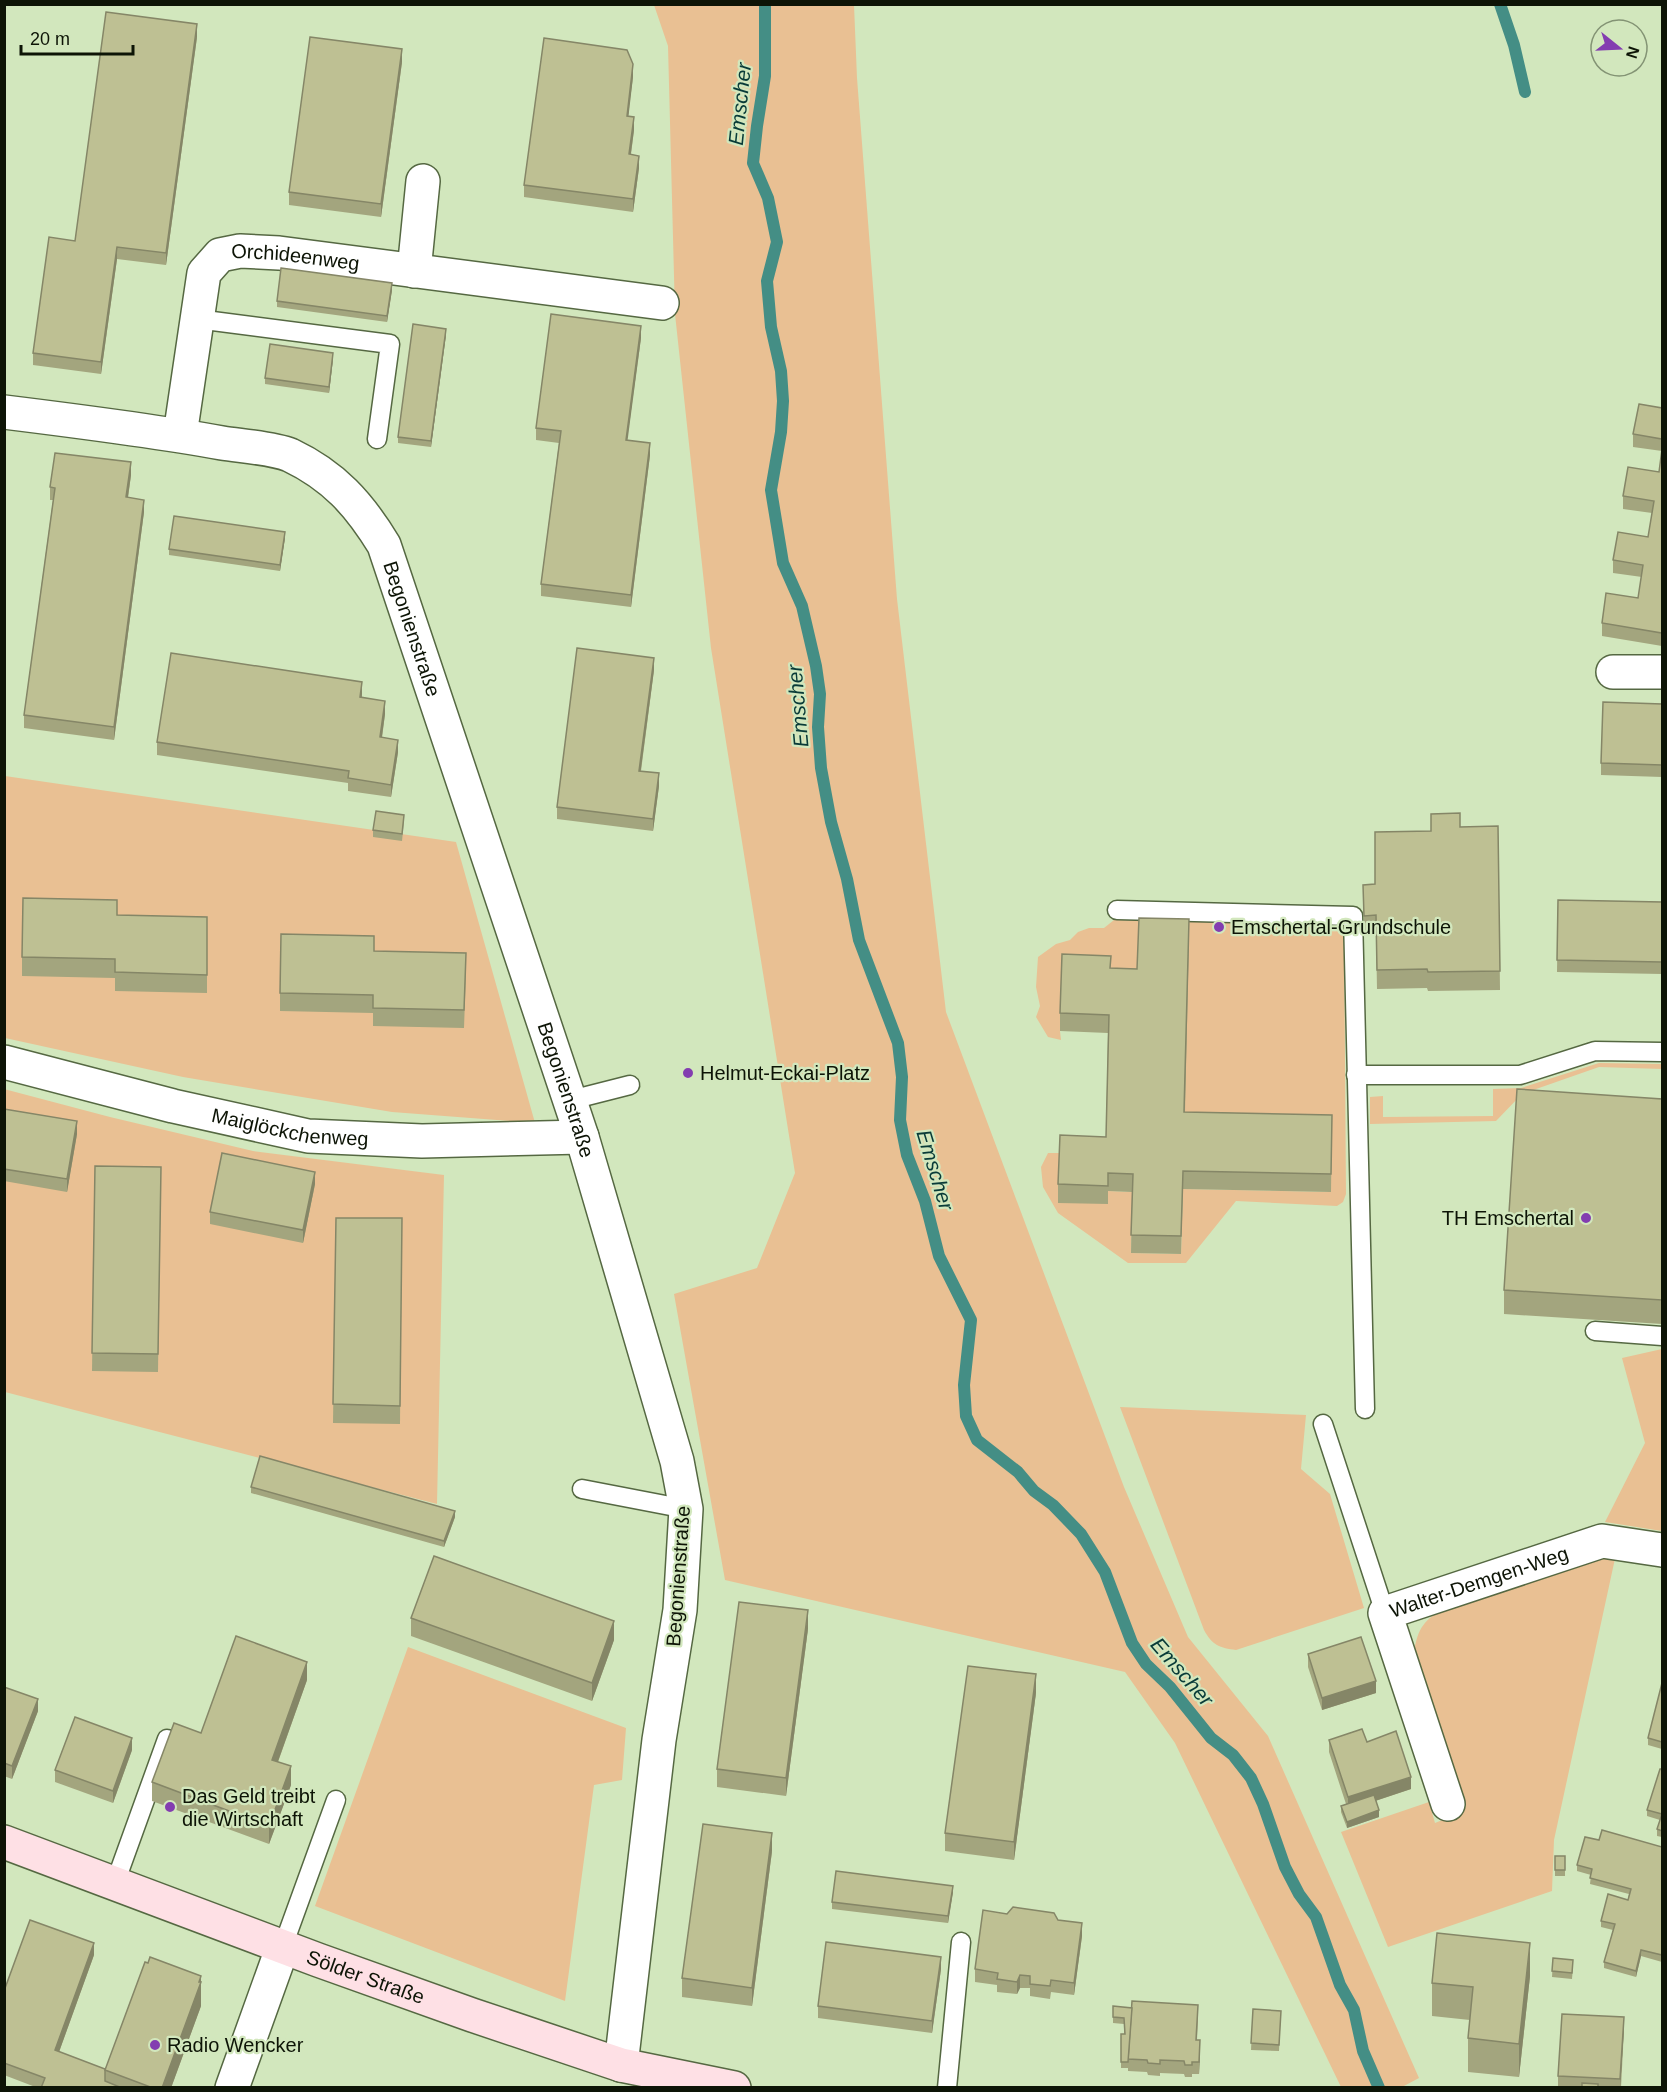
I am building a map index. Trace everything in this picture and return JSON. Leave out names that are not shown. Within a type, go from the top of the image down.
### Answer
[{"type":"main road","name":"Sölder Straße","points":[[4,1842],[413,1995],[621,2065],[734,2088]]},
{"type":"street","points":[[414,271],[423,182]]},
{"type":"street","name":"Orchideenweg","points":[[180,435],[204,273],[220,255],[240,250],[279,254],[662,303]]},
{"type":"street","name":"Begonienstraße","points":[[4,412],[180,435],[287,454],[317,470],[342,488],[366,515],[384,545],[582,1137],[677,1461],[686,1509],[680,1610],[659,1740],[621,2065]]},
{"type":"street","points":[[1613,672],[1662,672]]},
{"type":"street","name":"Maiglöckchenweg","points":[[4,1062],[173,1106],[308,1136],[422,1141],[582,1137]]},
{"type":"street","name":"Walter-Demgen-Weg","points":[[1448,1804],[1385,1613],[1602,1540],[1662,1550]]},
{"type":"street","points":[[232,2088],[283,1946]]},
{"type":"lane","points":[[197,318],[390,344],[377,440]]},
{"type":"lane","points":[[1117,910],[1353,916],[1365,1409]]},
{"type":"lane","points":[[1356,1075],[1520,1075],[1595,1051],[1662,1052]]},
{"type":"lane","points":[[570,1100],[630,1085]]},
{"type":"lane","points":[[1595,1331],[1662,1336]]},
{"type":"lane","points":[[1323,1424],[1385,1613]]},
{"type":"lane","points":[[582,1489],[686,1509]]},
{"type":"lane","points":[[115,1883],[167,1739]]},
{"type":"lane","points":[[283,1946],[336,1800]]},
{"type":"lane","points":[[946,2088],[961,1942]]},
{"type":"shaded area","points":[[654,5],[854,5],[857,78],[897,599],[946,1012],[1124,1487],[1188,1637],[1268,1736],[1419,2078],[1402,2087],[1341,2087],[1175,1743],[1125,1672],[725,1580],[674,1294],[757,1268],[795,1173],[711,648],[675,314],[668,46]]},
{"type":"shaded area","points":[[5,776],[456,842],[535,1123],[392,1112],[183,1077],[5,1038]]},
{"type":"shaded area","points":[[1114,920],[1344,925],[1346,1194],[1343,1202],[1337,1206],[1236,1201],[1186,1263],[1128,1263],[1058,1213],[1043,1187],[1041,1167],[1048,1153],[1060,1153],[1108,1191],[1133,1192],[1131,1253],[1181,1254],[1183,1189],[1330,1192],[1184,1131],[1137,987],[1060,1031],[1061,1040],[1048,1037],[1036,1017],[1040,1006],[1036,987],[1038,957],[1056,944],[1070,940],[1078,932],[1089,928],[1104,928]]},
{"type":"shaded area","points":[[1599,1063],[1662,1064],[1662,1069],[1599,1067],[1522,1094],[1496,1121],[1370,1124],[1370,1097],[1383,1096],[1383,1117],[1493,1116],[1493,1089],[1521,1088]]},
{"type":"shaded area","points":[[4,1089],[253,1151],[444,1175],[437,1504],[5,1392]]},
{"type":"shaded area","points":[[1662,1349],[1662,1531],[1605,1522],[1645,1443],[1622,1358]]},
{"type":"shaded area","points":[[1120,1407],[1306,1415],[1301,1469],[1330,1494],[1364,1608],[1236,1650],[1221,1647],[1213,1642],[1204,1630]]},
{"type":"shaded area","points":[[1616,1554],[1554,1840],[1552,1891],[1388,1947],[1341,1832],[1429,1802],[1435,1823],[1464,1811],[1414,1652],[1420,1630],[1432,1616],[1445,1607]]},
{"type":"shaded area","points":[[408,1647],[626,1728],[622,1780],[594,1785],[565,2001],[315,1906]]},
{"type":"building","points":[[106,12],[197,24],[166,253],[117,247],[101,362],[33,353],[49,237],[75,241]]},
{"type":"building","points":[[310,37],[402,49],[381,204],[289,192]]},
{"type":"building","points":[[544,38],[627,50],[633,64],[627,116],[634,117],[629,154],[639,156],[633,199],[524,185]]},
{"type":"building","points":[[281,268],[392,283],[387,316],[277,301]]},
{"type":"building","points":[[551,314],[641,326],[626,440],[650,443],[631,595],[541,584],[561,431],[536,428]]},
{"type":"building","points":[[413,324],[446,329],[431,441],[398,437]]},
{"type":"building","points":[[270,344],[333,353],[329,387],[265,378]]},
{"type":"building","points":[[1639,404],[1662,408],[1662,439],[1633,434]]},
{"type":"building","points":[[1662,449],[1662,633],[1602,623],[1606,593],[1638,598],[1643,565],[1613,560],[1618,532],[1648,537],[1654,501],[1623,496],[1628,467],[1659,472]]},
{"type":"building","points":[[55,453],[131,462],[126,497],[144,500],[114,727],[24,715],[55,488],[50,487]]},
{"type":"building","points":[[174,516],[285,532],[280,565],[169,549]]},
{"type":"building","points":[[577,648],[654,658],[639,771],[659,773],[653,819],[557,807]]},
{"type":"building","points":[[171,653],[362,682],[360,697],[385,701],[380,737],[398,740],[391,785],[348,778],[349,771],[157,742]]},
{"type":"building","points":[[1603,702],[1662,704],[1662,765],[1601,763]]},
{"type":"building","points":[[376,811],[404,815],[402,834],[373,830]]},
{"type":"building","points":[[1460,813],[1460,827],[1498,826],[1500,971],[1377,970],[1376,915],[1364,916],[1363,885],[1375,884],[1375,832],[1431,831],[1431,814]]},
{"type":"building","points":[[23,898],[117,900],[117,915],[207,917],[207,975],[115,972],[115,959],[22,957]]},
{"type":"building","points":[[1558,900],[1662,902],[1662,962],[1557,960]]},
{"type":"building","points":[[1139,918],[1189,919],[1184,1112],[1332,1115],[1331,1174],[1183,1171],[1181,1236],[1131,1235],[1133,1174],[1108,1173],[1108,1186],[1058,1184],[1060,1135],[1106,1137],[1109,1015],[1060,1013],[1062,954],[1111,956],[1110,968],[1137,969]]},
{"type":"building","points":[[281,934],[374,936],[374,951],[466,953],[464,1010],[373,1008],[373,995],[280,993]]},
{"type":"building","name":"TH Emschertal","points":[[1517,1089],[1662,1099],[1662,1300],[1504,1290]]},
{"type":"building","points":[[4,1109],[77,1121],[67,1179],[4,1169]]},
{"type":"building","points":[[222,1153],[315,1172],[303,1230],[210,1212]]},
{"type":"building","points":[[95,1166],[161,1167],[158,1354],[92,1353]]},
{"type":"building","points":[[336,1218],[402,1218],[400,1406],[333,1404]]},
{"type":"building","points":[[260,1456],[455,1511],[444,1541],[251,1487]]},
{"type":"building","points":[[434,1556],[614,1621],[592,1683],[411,1618]]},
{"type":"building","points":[[739,1602],[808,1610],[786,1778],[717,1769]]},
{"type":"building","points":[[236,1636],[307,1662],[272,1760],[291,1766],[269,1826],[152,1782],[174,1723],[201,1733]]},
{"type":"building","points":[[1361,1637],[1376,1681],[1322,1698],[1308,1654]]},
{"type":"building","points":[[968,1666],[1036,1674],[1014,1842],[945,1833]]},
{"type":"building","points":[[1662,1683],[1662,1742],[1648,1738]]},
{"type":"building","points":[[4,1687],[38,1699],[12,1766],[4,1763]]},
{"type":"building","points":[[75,1717],[132,1738],[113,1791],[55,1770]]},
{"type":"building","points":[[1362,1729],[1367,1742],[1396,1731],[1411,1777],[1348,1797],[1329,1740]]},
{"type":"building","points":[[1660,1769],[1662,1769],[1662,1814],[1647,1810]]},
{"type":"building","points":[[1374,1795],[1379,1810],[1347,1822],[1341,1806]]},
{"type":"building","points":[[1662,1814],[1662,1831],[1657,1829]]},
{"type":"building","points":[[703,1824],[772,1833],[752,1988],[682,1978]]},
{"type":"building","points":[[1602,1830],[1662,1847],[1662,1955],[1641,1950],[1636,1971],[1604,1962],[1615,1924],[1601,1921],[1608,1894],[1628,1900],[1631,1889],[1590,1878],[1592,1869],[1577,1865],[1585,1837],[1599,1840]]},
{"type":"building","points":[[1555,1856],[1565,1856],[1565,1870],[1555,1870]]},
{"type":"building","points":[[836,1871],[953,1886],[948,1916],[832,1902]]},
{"type":"building","points":[[1013,1907],[1054,1913],[1058,1920],[1082,1923],[1074,1983],[1051,1980],[1050,1986],[1030,1984],[1030,1976],[1020,1975],[1017,1982],[997,1979],[998,1973],[975,1969],[983,1910],[1007,1914]]},
{"type":"building","points":[[30,1920],[94,1943],[55,2050],[105,2069],[105,2081],[122,2088],[41,2088],[45,2078],[4,2063],[4,1991]]},
{"type":"building","points":[[1437,1933],[1530,1943],[1519,2044],[1468,2038],[1473,1987],[1432,1983]]},
{"type":"building","points":[[826,1942],[941,1957],[932,2021],[818,2006]]},
{"type":"building","name":"Radio Wencker","points":[[150,1957],[201,1976],[199,1982],[201,1982],[162,2088],[153,2088],[105,2070],[145,1962],[148,1963]]},
{"type":"building","points":[[1553,1958],[1573,1960],[1572,1973],[1552,1971]]},
{"type":"building","points":[[1132,2001],[1198,2005],[1196,2040],[1200,2040],[1199,2062],[1185,2065],[1184,2061],[1160,2060],[1160,2064],[1148,2063],[1147,2060],[1128,2059]]},
{"type":"building","points":[[1113,2006],[1132,2008],[1128,2062],[1121,2062],[1121,2034],[1125,2034],[1124,2018],[1113,2017]]},
{"type":"building","points":[[1253,2009],[1281,2011],[1279,2045],[1251,2043]]},
{"type":"building","points":[[1562,2014],[1624,2017],[1620,2079],[1558,2076]]},
{"type":"building","points":[[1582,2083],[1598,2084],[1598,2088],[1582,2088]]},
{"type":"waterway","name":"Emscher","points":[[765,4],[765,76],[753,163],[768,198],[777,242],[767,281],[771,327],[781,371],[783,401],[781,432],[771,490],[783,563],[802,606],[816,666],[820,694],[818,727],[821,768],[831,822],[847,879],[859,940],[898,1043],[902,1077],[900,1120],[907,1155],[925,1201],[939,1256],[971,1320],[964,1385],[966,1416],[977,1440],[1018,1472],[1034,1491],[1053,1505],[1081,1534],[1105,1572],[1132,1643],[1146,1664],[1170,1687],[1211,1738],[1233,1755],[1251,1778],[1263,1804],[1285,1867],[1299,1894],[1316,1917],[1340,1985],[1354,2010],[1363,2051],[1379,2088]]},
{"type":"waterway","points":[[1500,4],[1514,45],[1525,92]]},
{"type":"place","name":"Emschertal-Grundschule","points":[[1219,927]]},
{"type":"place","name":"Helmut-Eckai-Platz","points":[[688,1073]]},
{"type":"place","name":"TH Emschertal","points":[[1586,1218]]},
{"type":"place","name":"Das Geld treibt die Wirtschaft","points":[[170,1807]]},
{"type":"place","name":"Radio Wencker","points":[[155,2045]]}]
